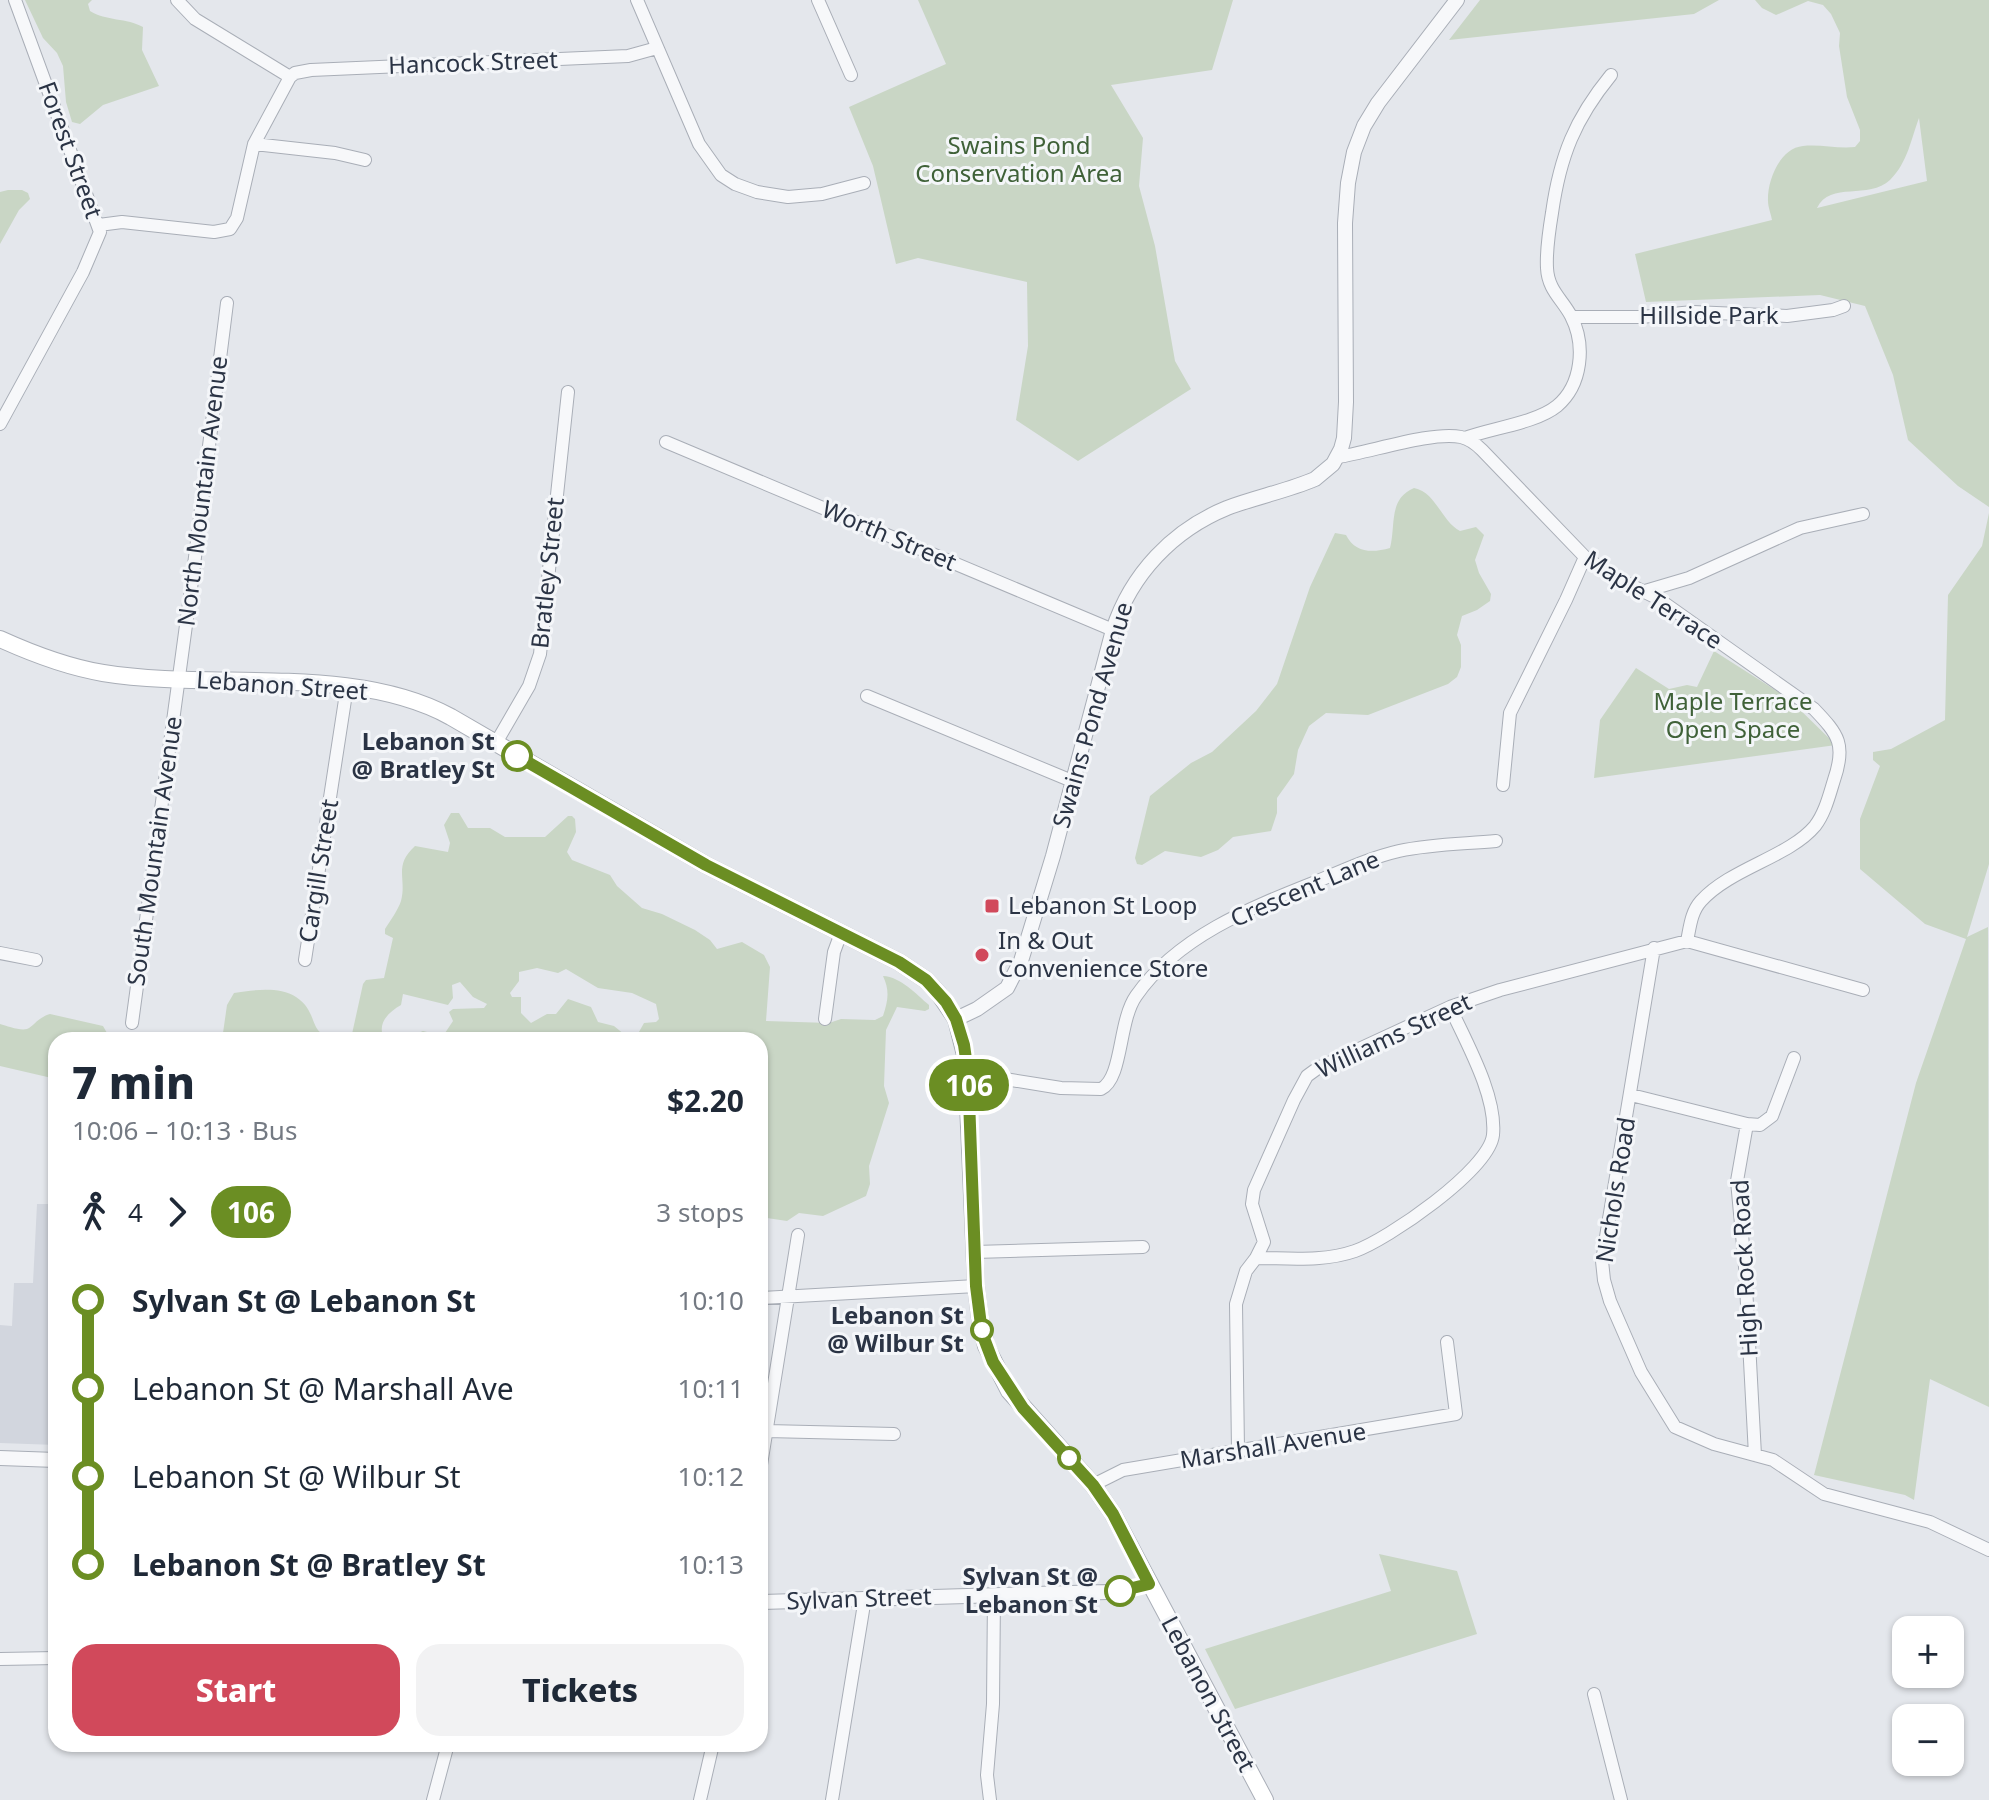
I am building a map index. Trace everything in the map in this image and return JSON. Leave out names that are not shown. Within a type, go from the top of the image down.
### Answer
[{"type":"main road","name":"Lebanon Street","points":[[0,639],[36,655],[86,670],[179,680],[347,687],[385,693],[431,707],[693,858],[918,974],[939,994],[956,1019],[964,1045],[968,1073],[976,1286],[982,1333],[1000,1376],[1023,1408],[1093,1485],[1113,1514],[1265,1800]]},
{"type":"street","name":"Forest Street","points":[[0,424],[6,400],[99,236],[99,225],[15,0]]},
{"type":"street","points":[[99,225],[122,222],[214,232],[228,230],[237,218],[254,144],[290,77],[195,19],[177,0]]},
{"type":"street","points":[[637,0],[699,144],[728,181],[757,192],[788,197],[822,194],[864,183]]},
{"type":"street","points":[[818,0],[851,75]]},
{"type":"street","points":[[1338,457],[1346,422],[1345,223],[1351,165],[1364,126],[1378,103],[1457,0]]},
{"type":"street","name":"Hancock Street","points":[[290,77],[311,70],[628,56],[657,48]]},
{"type":"street","points":[[1338,457],[1436,437],[1465,438],[1492,428],[1528,421],[1555,408],[1568,395],[1580,371],[1580,353],[1572,317],[1552,290],[1547,271],[1548,238],[1557,173],[1588,103],[1611,75]]},
{"type":"street","points":[[254,144],[335,153],[365,160]]},
{"type":"street","name":"North Mountain Avenue","points":[[179,680],[227,303]]},
{"type":"street","name":"Hillside Park","points":[[1572,317],[1641,317],[1693,312],[1787,316],[1844,306]]},
{"type":"street","name":"Bratley Street","points":[[496,743],[529,686],[540,654],[568,392]]},
{"type":"street","name":"Maple Terrace","points":[[1465,438],[1482,450],[1585,557],[1614,577],[1645,591],[1814,709],[1840,741],[1837,773],[1815,826],[1700,902],[1691,918],[1687,941]]},
{"type":"street","name":"Worth Street","points":[[666,442],[1113,630]]},
{"type":"street","name":"Swains Pond Avenue","points":[[956,1019],[998,996],[1013,978],[1039,907],[1113,630],[1132,586],[1154,559],[1182,533],[1230,507],[1315,479],[1338,457]]},
{"type":"street","points":[[1645,591],[1689,578],[1800,528],[1863,514]]},
{"type":"street","points":[[1503,785],[1510,713],[1585,557]]},
{"type":"street","name":"South Mountain Avenue","points":[[132,1023],[179,680]]},
{"type":"street","name":"Cargill Street","points":[[305,960],[347,687]]},
{"type":"street","points":[[867,696],[1072,781]]},
{"type":"street","name":"Crescent Lane","points":[[968,1073],[1074,1090],[1101,1089],[1110,1083],[1116,1068],[1125,1019],[1138,993],[1173,958],[1218,926],[1251,908],[1360,862],[1420,847],[1496,841]]},
{"type":"street","points":[[825,1019],[834,952],[841,933]]},
{"type":"street","name":"Williams Street","points":[[1238,1450],[1236,1304],[1246,1271],[1264,1242],[1252,1204],[1254,1190],[1307,1076],[1318,1068],[1450,1007],[1500,990],[1687,941],[1863,990]]},
{"type":"street","name":"Nichols Road","points":[[1654,948],[1602,1261],[1610,1301],[1641,1372],[1675,1427],[1714,1444],[1773,1460],[1824,1494],[1930,1522],[1989,1550]]},
{"type":"street","points":[[0,953],[36,960]]},
{"type":"street","points":[[1256,1258],[1316,1257],[1365,1247],[1432,1204],[1482,1159],[1493,1135],[1491,1109],[1474,1059],[1450,1007]]},
{"type":"street","points":[[1631,1095],[1760,1125],[1772,1116],[1794,1058]]},
{"type":"street","name":"High Rock Road","points":[[1747,1124],[1737,1181],[1755,1455]]},
{"type":"street","points":[[768,1425],[798,1235]]},
{"type":"street","points":[[975,1252],[1143,1247]]},
{"type":"street","points":[[768,1298],[976,1286]]},
{"type":"street","name":"Marshall Avenue","points":[[1093,1485],[1119,1471],[1394,1427],[1456,1414],[1447,1342]]},
{"type":"street","points":[[768,1431],[894,1434]]},
{"type":"street","points":[[0,1458],[48,1460]]},
{"type":"street","name":"Sylvan Street","points":[[768,1602],[1118,1591],[1149,1584]]},
{"type":"street","points":[[990,1800],[987,1775],[993,1704],[994,1595]]},
{"type":"street","points":[[832,1800],[865,1598]]},
{"type":"street","points":[[0,1659],[48,1658]]},
{"type":"street","points":[[1594,1694],[1621,1800]]},
{"type":"street","points":[[433,1800],[446,1752]]},
{"type":"street","points":[[700,1800],[711,1752]]},
{"type":"shaded area","points":[[37,1204],[48,1204],[48,1445],[0,1443],[0,1325],[12,1326],[14,1283],[33,1283]]},
{"type":"green space","points":[[25,0],[92,0],[88,4],[90,11],[143,27],[142,50],[159,86],[103,105],[80,124],[72,122],[66,102],[63,66],[57,53],[43,38]]},
{"type":"green space","name":"Swains Pond Conservation Area","points":[[918,0],[1233,0],[1212,70],[1111,85],[1143,138],[1139,186],[1155,246],[1175,361],[1191,389],[1078,461],[1016,420],[1028,346],[1027,282],[918,258],[896,264],[873,166],[849,107],[946,64]]},
{"type":"green space","points":[[1480,0],[1719,0],[1694,14],[1449,40]]},
{"type":"green space","points":[[1755,0],[1989,0],[1989,507],[1958,486],[1908,440],[1893,375],[1865,306],[1820,295],[1646,302],[1635,254],[1772,220],[1768,203],[1770,184],[1776,167],[1788,153],[1803,146],[1855,147],[1860,141],[1860,130],[1847,97],[1839,46],[1840,33],[1831,14],[1823,5],[1808,1],[1776,15],[1762,8]],"holes":[[[1919,118],[1927,181],[1817,208],[1831,195],[1872,189],[1890,180],[1905,158]]]},
{"type":"green space","points":[[22,190],[28,193],[30,199],[19,210],[0,244],[0,192]]},
{"type":"green space","points":[[1414,488],[1428,495],[1460,531],[1476,527],[1484,535],[1475,560],[1491,594],[1490,601],[1462,616],[1457,635],[1461,645],[1461,667],[1457,677],[1448,684],[1368,715],[1326,713],[1309,726],[1298,750],[1294,774],[1277,798],[1277,813],[1271,831],[1233,837],[1218,850],[1201,857],[1165,851],[1142,865],[1137,864],[1135,858],[1150,796],[1191,763],[1212,752],[1256,711],[1277,684],[1310,587],[1335,533],[1346,535],[1354,545],[1365,550],[1390,548],[1397,506],[1400,499]]},
{"type":"green space","points":[[1989,513],[1989,864],[1967,937],[1988,927],[1989,1407],[1930,1379],[1914,1500],[1905,1495],[1814,1475],[1916,1083],[1966,939],[1925,924],[1860,869],[1860,819],[1880,766],[1873,760],[1873,752],[1891,749],[1945,720],[1948,595],[1982,546]]},
{"type":"green space","name":"Maple Terrace Open Space","points":[[1714,651],[1788,698],[1836,745],[1594,778],[1600,720],[1636,668],[1669,689],[1687,685],[1697,687]]},
{"type":"green space","points":[[451,813],[459,813],[468,828],[490,828],[505,837],[545,837],[568,816],[572,816],[576,832],[567,852],[572,860],[610,875],[617,886],[642,908],[695,930],[717,949],[742,942],[764,955],[770,967],[766,1021],[829,1023],[841,1019],[875,1020],[883,1016],[887,1000],[883,976],[902,983],[919,996],[929,1005],[929,1009],[897,1007],[886,1030],[884,1086],[889,1103],[869,1166],[870,1184],[866,1196],[823,1216],[799,1213],[787,1221],[768,1218],[768,1032],[639,1032],[644,1023],[659,1019],[656,1004],[632,993],[598,988],[566,969],[558,973],[537,968],[519,972],[519,981],[510,993],[512,997],[521,997],[521,1013],[531,1023],[547,1014],[556,1014],[568,999],[591,1007],[598,1022],[614,1026],[621,1032],[446,1032],[453,1021],[449,1012],[453,1009],[484,1008],[487,1004],[473,997],[460,982],[452,985],[453,998],[448,1005],[403,994],[401,1005],[382,1024],[382,1032],[352,1032],[363,984],[366,980],[384,978],[393,938],[385,934],[385,929],[401,901],[404,860],[415,846],[448,852],[450,843],[444,825]]},
{"type":"green space","points":[[257,990],[282,991],[296,997],[310,1012],[320,1032],[223,1032],[227,1005],[234,993]]},
{"type":"green space","points":[[50,1014],[103,1026],[106,1032],[48,1032],[48,1077],[0,1066],[0,1024],[27,1029]]},
{"type":"green space","points":[[1379,1554],[1457,1571],[1477,1634],[1235,1709],[1205,1649],[1391,1591]]},
{"type":"bus line","name":"106","points":[[517,756],[706,865],[899,962],[926,980],[946,1002],[961,1033],[968,1073],[976,1286],[982,1333],[1009,1391],[1093,1485],[1131,1547],[1149,1584],[1120,1591]]},
{"type":"place","name":"Lebanon St @ Bratley St","points":[[517,756]]},
{"type":"place","name":"Lebanon St Loop","points":[[992,906]]},
{"type":"place","name":"In & Out Convenience Store","points":[[982,955]]},
{"type":"place","name":"Lebanon St @ Wilbur St","points":[[982,1330]]},
{"type":"place","name":"Sylvan St @ Lebanon St","points":[[1120,1591]]}]
